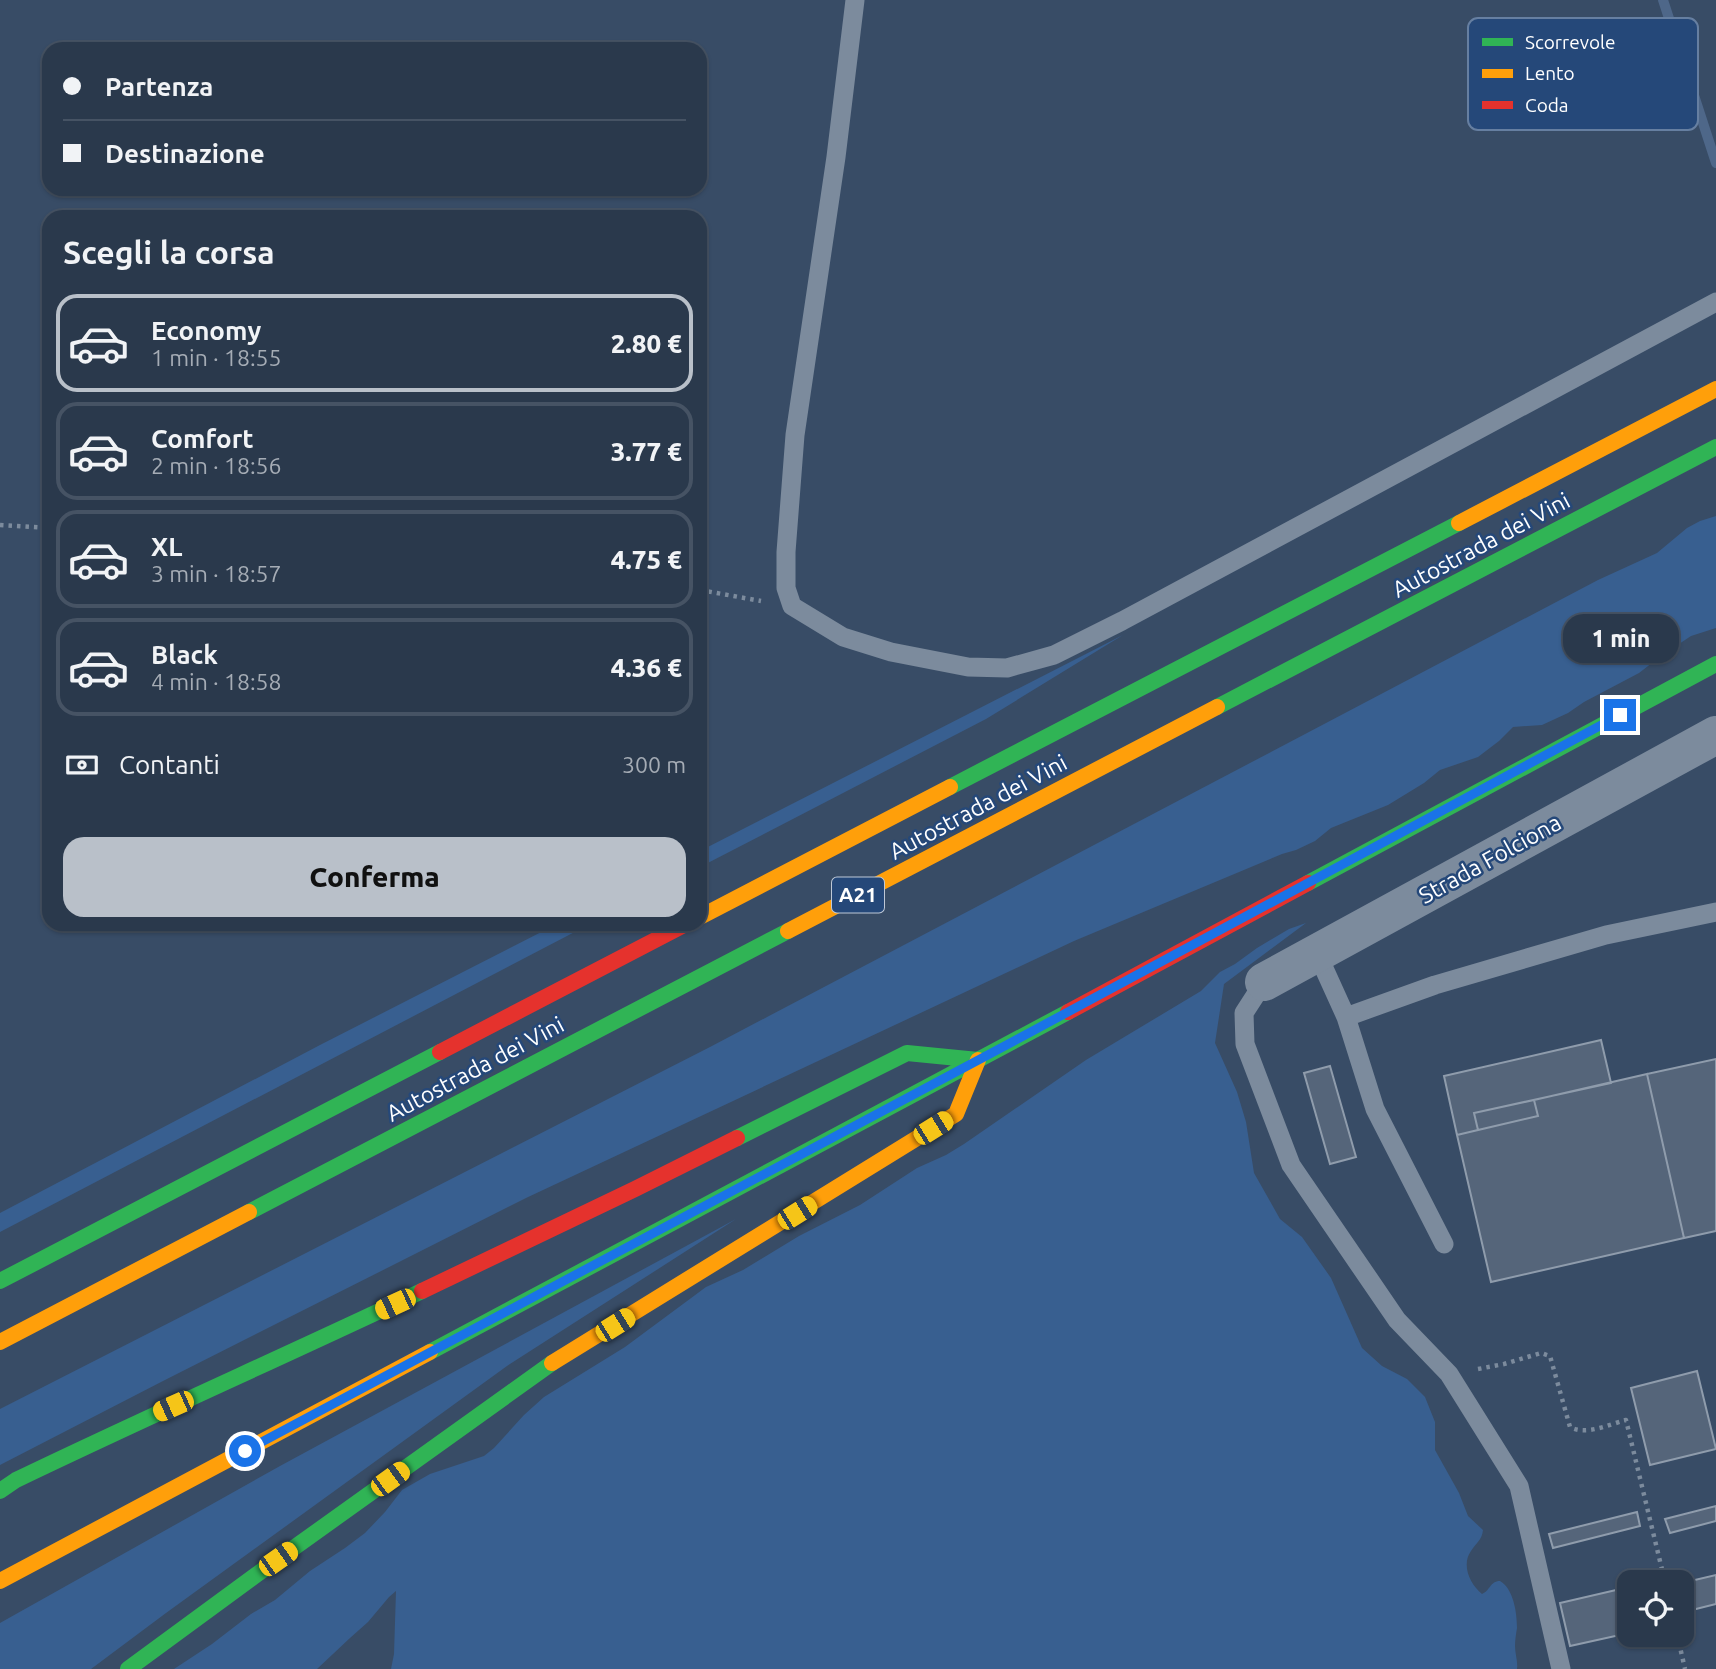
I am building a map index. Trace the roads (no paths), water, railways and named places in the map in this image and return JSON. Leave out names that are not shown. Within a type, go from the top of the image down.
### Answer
[{"type":"highway","name":"Autostrada dei Vini","points":[[707,913],[1716,388]]},
{"type":"highway","name":"Autostrada dei Vini","points":[[0,1342],[1716,447]]},
{"type":"highway","points":[[0,1581],[1716,664]]},
{"type":"highway","name":"Autostrada dei Vini","points":[[0,1281],[673,931]]},
{"type":"highway","points":[[0,1491],[16,1480],[64,1457],[323,1338],[635,1189],[907,1053],[978,1060]]},
{"type":"highway","points":[[128,1669],[546,1367],[956,1114],[978,1060]]},
{"type":"street","name":"Strada Folciona","points":[[1264,982],[1716,735]]},
{"type":"lane","points":[[855,0],[836,157],[796,435],[786,552],[786,588],[792,606],[843,637],[891,652],[968,667],[1007,668],[1055,655],[1716,302]]},
{"type":"lane","points":[[1346,1017],[1435,985],[1606,935],[1716,912]]},
{"type":"lane","points":[[1317,953],[1346,1017],[1376,1109],[1444,1244]]},
{"type":"lane","points":[[1264,982],[1244,1013],[1245,1044],[1291,1165],[1396,1320],[1449,1374],[1519,1486],[1561,1669]]},
{"type":"waterway","points":[[1663,0],[1669,18]]},
{"type":"waterway","points":[[1698,108],[1716,163]]}]
